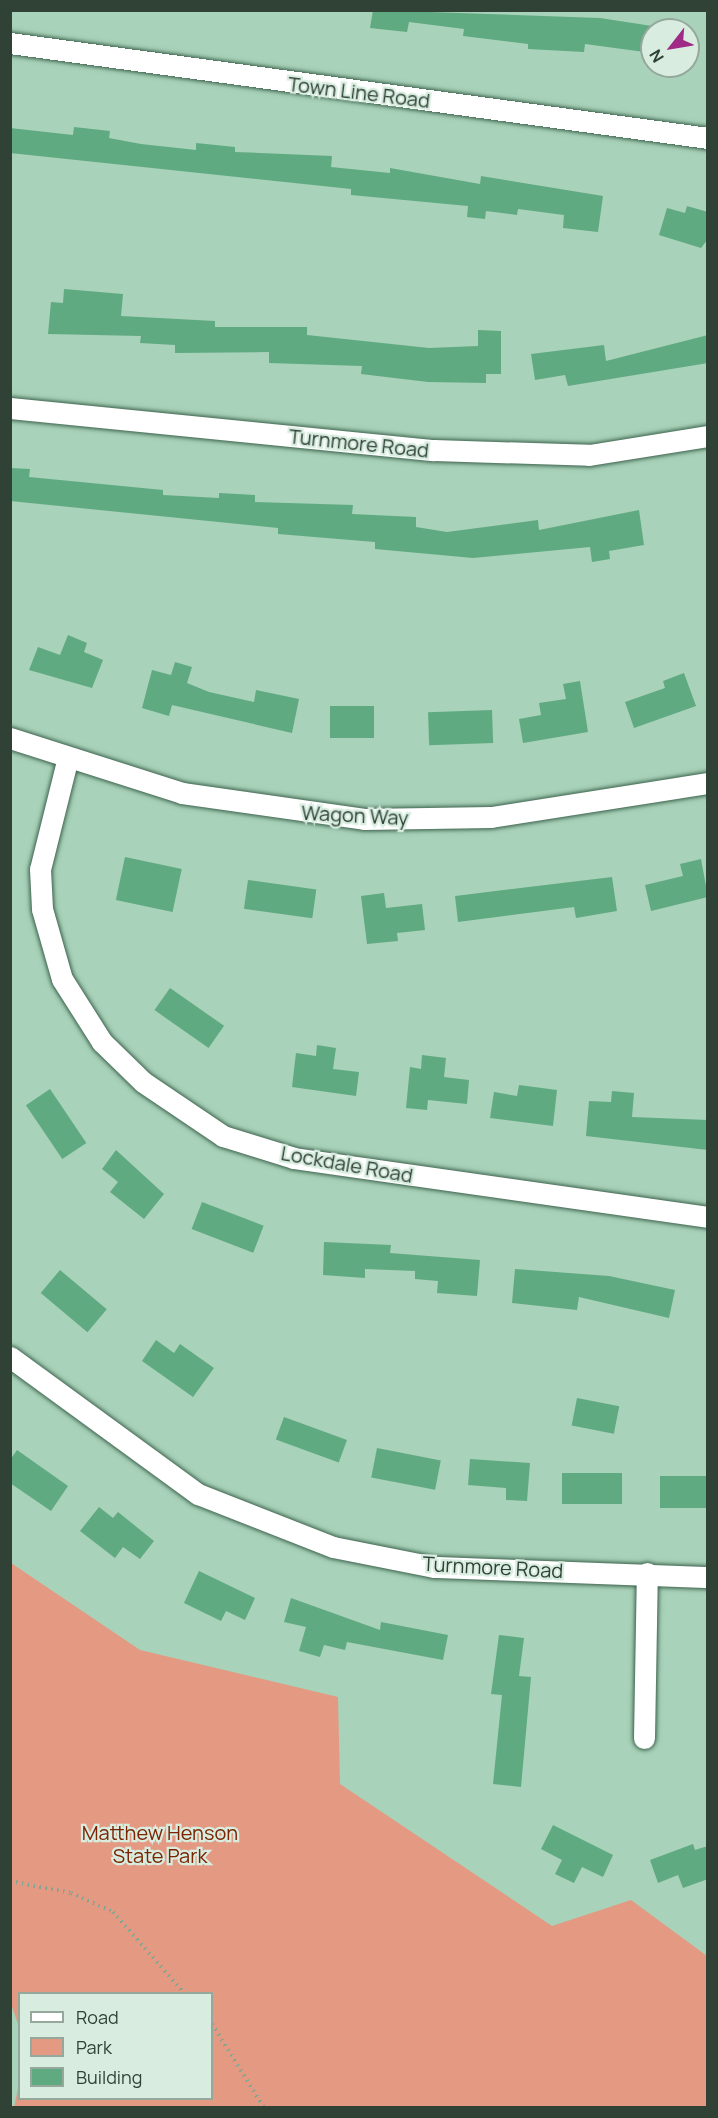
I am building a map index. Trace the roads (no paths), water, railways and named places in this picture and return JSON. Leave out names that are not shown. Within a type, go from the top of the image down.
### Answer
[{"type":"street","name":"Town Line Road","points":[[10,43],[708,138]]},
{"type":"street","name":"Turnmore Road","points":[[10,408],[434,450],[589,455],[708,436]]},
{"type":"street","name":"Wagon Way","points":[[10,738],[68,761],[182,793],[364,819],[491,817],[708,783]]},
{"type":"street","name":"Lockdale Road","points":[[68,761],[40,869],[42,909],[62,979],[102,1042],[143,1082],[223,1136],[294,1158],[708,1218]]},
{"type":"street","name":"Turnmore Road","points":[[10,1357],[198,1494],[275,1528],[333,1547],[434,1567],[708,1577]]},
{"type":"street","points":[[644,1738],[647,1573]]},
{"type":"park label","name":"Matthew Henson State Park","points":[[160,1844]]}]
